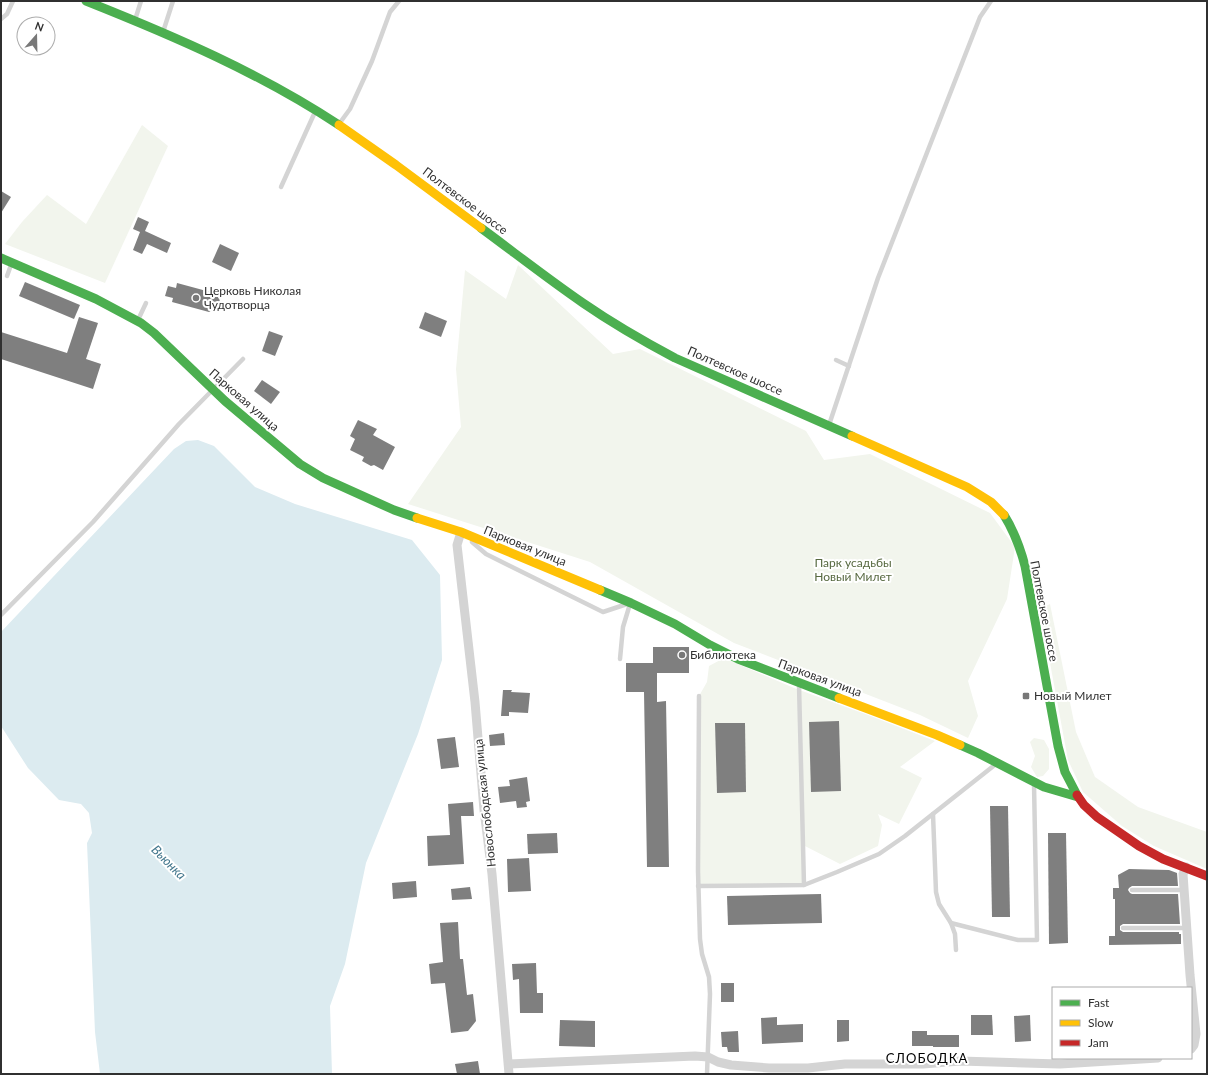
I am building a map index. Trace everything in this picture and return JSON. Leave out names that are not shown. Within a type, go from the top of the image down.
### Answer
[{"type":"street","name":"Полтевское шоссе","points":[[86,1],[186,42],[286,93],[338,125],[398,165],[606,320],[640,340],[675,358],[967,487],[987,499],[1003,514],[1013,532],[1021,554],[1028,581],[1060,759],[1066,776],[1078,797],[1091,812],[1134,844],[1158,856],[1207,876]]},
{"type":"street","name":"Парковая улица","points":[[1,258],[96,299],[138,321],[154,333],[213,390],[291,456],[316,474],[336,485],[394,510],[461,532],[631,603],[676,624],[710,645],[738,659],[799,683],[883,713],[937,735],[1054,791],[1078,797]]},
{"type":"street","name":"Новослободская улица","points":[[461,532],[457,545],[475,702],[510,1074]]},
{"type":"street","points":[[1186,868],[1183,874],[1191,987]]},
{"type":"street","points":[[1192,995],[1196,1034],[1192,1048]]},
{"type":"street","points":[[509,1064],[695,1056],[708,1057],[718,1062],[731,1065],[769,1068],[808,1068],[845,1064],[923,1064],[960,1061],[1060,1064],[1142,1059]]},
{"type":"lane","points":[[1,19],[8,14],[13,1]]},
{"type":"lane","points":[[135,20],[141,1]]},
{"type":"lane","points":[[163,32],[173,1]]},
{"type":"lane","points":[[338,125],[350,109],[372,61],[390,12],[399,1]]},
{"type":"lane","points":[[829,426],[878,278],[980,17],[991,1]]},
{"type":"lane","points":[[281,187],[315,111]]},
{"type":"lane","points":[[7,276],[12,262]]},
{"type":"lane","points":[[138,321],[146,303]]},
{"type":"lane","points":[[1,615],[93,522],[178,424],[243,359]]},
{"type":"lane","points":[[836,360],[849,366]]},
{"type":"lane","points":[[461,532],[486,554],[603,612],[631,603]]},
{"type":"lane","points":[[620,659],[623,627],[631,603]]},
{"type":"lane","points":[[799,683],[804,885]]},
{"type":"lane","points":[[699,696],[698,886],[700,939],[702,954],[709,977],[710,994],[707,1074]]},
{"type":"lane","points":[[698,886],[804,885],[837,872],[879,854],[905,836],[997,763]]},
{"type":"lane","points":[[951,923],[1018,940],[1037,940],[1034,782]]},
{"type":"lane","points":[[933,814],[936,892],[939,904],[951,923],[955,934],[956,950]]},
{"type":"lane","points":[[1132,890],[1184,890]]},
{"type":"lane","points":[[1123,928],[1186,928]]},
{"type":"green space","points":[[142,125],[168,146],[105,283],[5,244],[22,222],[47,195],[86,224]]},
{"type":"green space","name":"Парк усадьбы Новый Милет","points":[[518,265],[613,354],[640,349],[806,431],[824,460],[870,454],[990,513],[1015,547],[1007,599],[968,681],[978,716],[968,738],[920,715],[734,643],[590,562],[408,504],[461,427],[456,369],[465,270],[506,299]]},
{"type":"green space","points":[[1050,604],[1076,732],[1095,777],[1138,807],[1207,832],[1207,869],[1154,846],[1122,826],[1083,792],[1068,760],[1040,609]]},
{"type":"green space","points":[[724,658],[794,688],[935,741],[900,767],[922,778],[899,824],[878,814],[882,825],[878,846],[840,864],[803,845],[804,885],[698,886],[699,696],[707,682],[709,666]]},
{"type":"green space","points":[[1034,738],[1044,740],[1049,749],[1049,769],[1043,776],[1037,777],[1031,767],[1035,756],[1030,742]]},
{"type":"water","name":"Вьюнка","points":[[198,440],[214,446],[255,487],[295,504],[412,540],[440,575],[442,660],[418,734],[366,863],[345,964],[330,1006],[332,1074],[100,1074],[95,1032],[87,843],[92,833],[89,813],[81,804],[59,800],[28,768],[1,726],[1,632],[174,449],[186,441]]},
{"type":"building","points":[[1,191],[11,197],[1,213]]},
{"type":"building","points":[[138,217],[149,222],[145,231],[171,243],[167,253],[147,244],[142,254],[133,250],[140,232],[133,229]]},
{"type":"building","points":[[220,244],[239,253],[231,271],[212,262]]},
{"type":"building","points":[[25,282],[80,305],[74,319],[19,296]]},
{"type":"building","name":"Церковь Николая Чудотворца","points":[[177,283],[214,293],[219,298],[220,302],[218,306],[209,312],[172,302],[173,298],[165,296],[168,286],[176,288]]},
{"type":"building","points":[[425,312],[447,321],[441,337],[419,328]]},
{"type":"building","points":[[79,317],[98,323],[86,359],[101,364],[93,389],[1,359],[1,332],[67,353]]},
{"type":"building","points":[[269,331],[283,336],[275,356],[262,351]]},
{"type":"building","points":[[262,380],[280,392],[271,404],[254,391]]},
{"type":"building","points":[[358,420],[377,429],[373,435],[395,447],[383,470],[362,461],[364,457],[350,450],[355,439],[350,436]]},
{"type":"building","points":[[653,647],[689,647],[689,673],[657,673],[657,702],[666,701],[669,867],[647,867],[644,692],[626,692],[626,663],[653,663]]},
{"type":"building","points":[[503,690],[530,693],[528,713],[509,712],[509,716],[501,716]]},
{"type":"building","points":[[839,721],[841,791],[811,792],[809,722]]},
{"type":"building","points":[[715,723],[745,723],[746,792],[717,793]]},
{"type":"building","points":[[504,733],[505,745],[490,746],[489,735]]},
{"type":"building","points":[[455,737],[459,767],[441,769],[437,739]]},
{"type":"building","points":[[527,777],[530,801],[526,802],[527,807],[517,808],[516,801],[500,803],[498,787],[510,786],[509,780]]},
{"type":"building","points":[[473,802],[474,816],[461,816],[464,864],[428,866],[427,836],[450,835],[448,804]]},
{"type":"building","points":[[990,806],[1008,806],[1010,917],[992,917]]},
{"type":"building","points":[[557,833],[558,853],[528,854],[527,834]]},
{"type":"building","points":[[1048,833],[1066,833],[1068,943],[1049,944]]},
{"type":"building","points":[[529,858],[531,891],[508,892],[507,859]]},
{"type":"building","points":[[1129,869],[1169,870],[1177,873],[1178,886],[1132,886],[1128,890],[1132,894],[1178,894],[1180,924],[1123,924],[1120,926],[1120,930],[1123,932],[1179,932],[1179,934],[1181,934],[1181,944],[1109,945],[1109,936],[1115,936],[1115,899],[1113,899],[1113,888],[1119,888],[1118,875]]},
{"type":"building","points":[[416,881],[417,897],[393,899],[392,883]]},
{"type":"building","points":[[470,887],[472,899],[452,900],[451,889]]},
{"type":"building","points":[[821,894],[822,923],[728,925],[727,896]]},
{"type":"building","points":[[458,922],[460,959],[463,959],[467,995],[473,994],[476,1021],[468,1031],[451,1033],[445,983],[431,984],[429,964],[443,962],[440,923]]},
{"type":"building","points":[[536,963],[537,993],[543,993],[543,1013],[520,1013],[519,979],[513,980],[512,964]]},
{"type":"building","points":[[721,983],[734,983],[734,1002],[721,1002]]},
{"type":"building","points":[[971,1015],[992,1015],[993,1035],[971,1035]]},
{"type":"building","points":[[1030,1015],[1031,1041],[1015,1042],[1014,1016]]},
{"type":"building","points":[[777,1017],[777,1025],[803,1024],[803,1042],[762,1044],[761,1018]]},
{"type":"building","points":[[560,1020],[595,1021],[595,1047],[559,1046]]},
{"type":"building","points":[[837,1020],[849,1020],[849,1041],[837,1042]]},
{"type":"building","points":[[738,1031],[739,1052],[728,1052],[727,1047],[722,1047],[721,1032]]},
{"type":"building","points":[[912,1031],[927,1031],[927,1035],[959,1035],[959,1047],[912,1046]]},
{"type":"building","points":[[478,1061],[480,1074],[457,1074],[455,1064]]},
{"type":"traffic: fast","points":[[86,1],[184,42],[247,72],[309,106],[339,125]]},
{"type":"traffic: fast","points":[[481,228],[583,303],[616,325],[651,345],[675,358],[852,436]]},
{"type":"traffic: fast","points":[[1,258],[96,299],[141,323],[154,333],[225,401],[300,464],[323,478],[394,510],[417,518]]},
{"type":"traffic: fast","points":[[1004,515],[1016,539],[1025,566],[1058,746],[1065,772],[1077,795]]},
{"type":"traffic: fast","points":[[600,590],[675,624],[710,645],[738,659],[839,698]]},
{"type":"traffic: fast","points":[[960,745],[1044,787],[1078,797]]},
{"type":"traffic: slow","points":[[339,125],[481,228]]},
{"type":"traffic: slow","points":[[852,436],[967,487],[991,502],[1004,515]]},
{"type":"traffic: slow","points":[[417,518],[461,532],[600,590]]},
{"type":"traffic: slow","points":[[839,698],[960,745]]},
{"type":"traffic: jam","points":[[1077,795],[1084,805],[1097,817],[1139,846],[1163,859],[1207,876]]},
{"type":"place","name":"Церковь Николая Чудотворца","points":[[196,298]]},
{"type":"place","name":"Библиотека","points":[[682,655]]},
{"type":"place","name":"Новый Милет","points":[[1026,696]]},
{"type":"district","name":"СЛОБОДКА","points":[[927,1058]]}]
